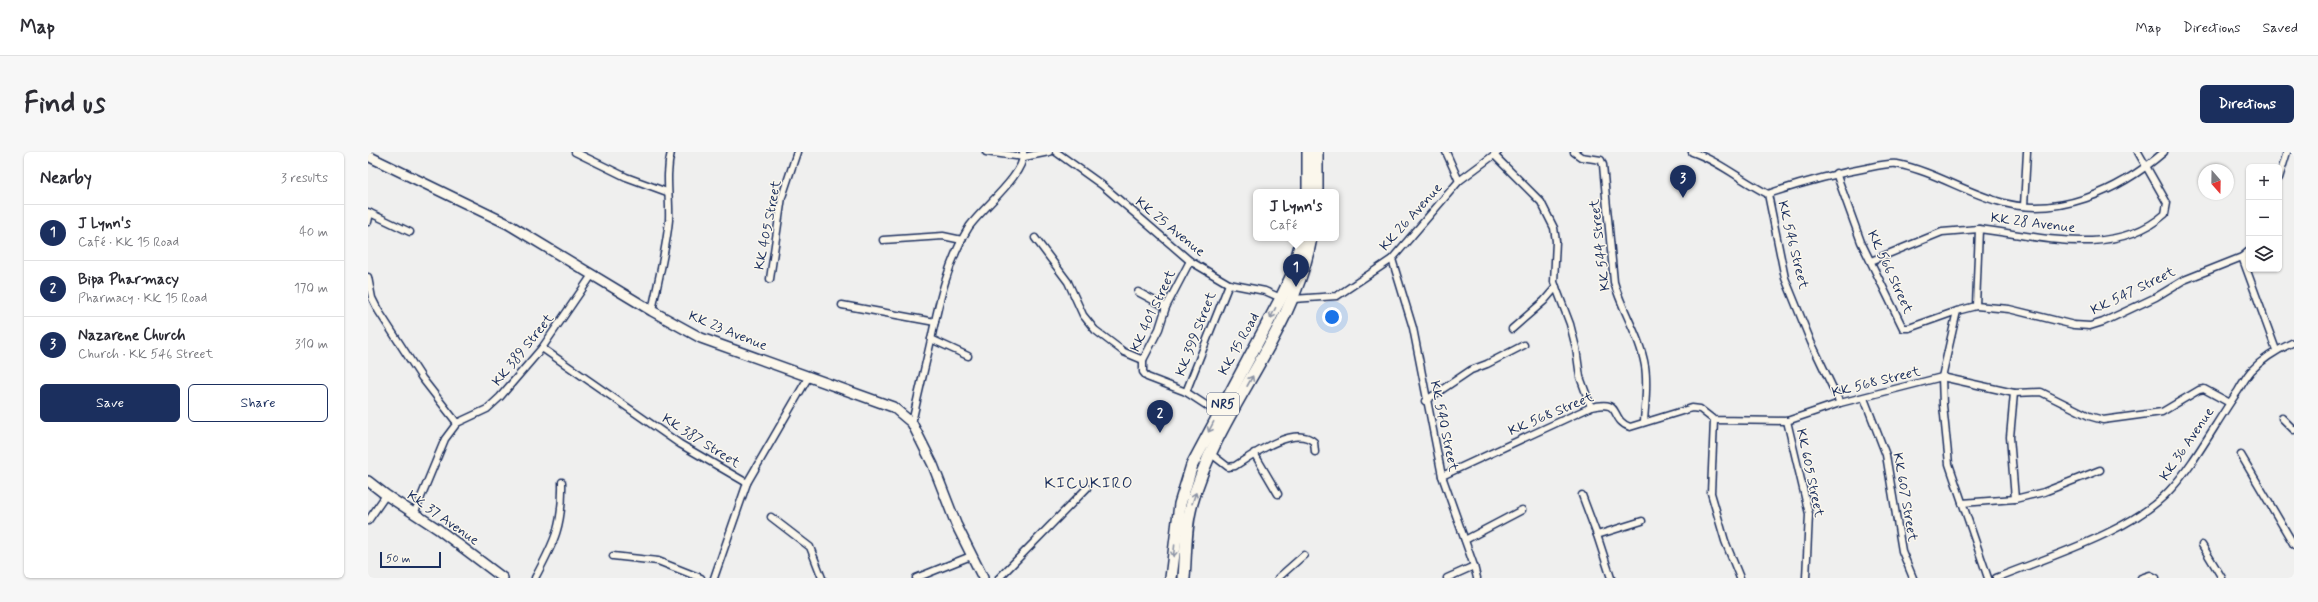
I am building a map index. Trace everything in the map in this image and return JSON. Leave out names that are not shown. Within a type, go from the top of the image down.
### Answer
[{"type":"highway","points":[[1308,152],[1308,189]]},
{"type":"highway","points":[[1317,152],[1317,189]]},
{"type":"highway","name":"KK 15 Road","points":[[1171,578],[1180,504],[1192,465],[1218,413],[1261,338],[1281,298],[1292,275],[1301,241]]},
{"type":"highway","name":"KK 15 Road","points":[[1184,578],[1187,530],[1192,502],[1210,453],[1293,299],[1308,256],[1310,241]]},
{"type":"highway","points":[[1281,298],[1293,299]]},
{"type":"main road","name":"KK 23 Avenue","points":[[368,156],[508,224],[652,311],[706,340],[865,395],[893,407],[912,423],[933,465],[956,524],[983,578]]},
{"type":"main road","name":"KK 37 Avenue","points":[[368,481],[386,495],[438,529],[503,578]]},
{"type":"street","points":[[575,152],[626,178],[667,192]]},
{"type":"street","points":[[652,311],[665,249],[669,218],[667,192],[668,164],[671,152]]},
{"type":"street","name":"KK 405 Street","points":[[770,279],[782,197],[797,152]]},
{"type":"street","points":[[986,152],[1024,154],[1049,152]]},
{"type":"street","name":"KK 25 Avenue","points":[[1056,152],[1102,185],[1190,262],[1229,284],[1265,291],[1281,298]]},
{"type":"street","points":[[1446,152],[1459,181]]},
{"type":"street","name":"KK 544 Street","points":[[1574,152],[1581,157],[1601,160],[1603,165],[1614,282],[1618,298],[1637,338],[1645,366],[1644,422]]},
{"type":"street","name":"KK 546 Street","points":[[1692,152],[1704,156],[1745,182],[1768,194],[1785,278],[1811,342],[1840,403]]},
{"type":"street","points":[[2024,206],[2027,152]]},
{"type":"street","name":"KK 28 Avenue","points":[[1976,306],[1978,229],[2075,241],[2095,241],[2127,234],[2159,219],[2167,208],[2158,184],[2138,152]]},
{"type":"street","points":[[1768,194],[1836,173],[1896,164],[1997,201],[2024,206],[2053,207],[2078,201],[2114,187],[2146,167],[2164,152]]},
{"type":"street","points":[[2282,167],[2286,152]]},
{"type":"street","points":[[1496,153],[1541,202],[1554,228],[1556,241],[1554,270],[1556,287],[1570,324],[1576,348],[1580,377],[1591,407]]},
{"type":"street","name":"KK 26 Avenue","points":[[1293,299],[1337,296],[1392,259],[1459,181],[1496,153]]},
{"type":"street","points":[[912,423],[935,322],[953,259],[962,240],[978,217],[1016,175],[1024,154]]},
{"type":"street","name":"KK 566 Street","points":[[1836,173],[1861,242],[1872,261],[1903,328],[1909,328],[1957,312]]},
{"type":"street","points":[[368,222],[369,213],[410,232]]},
{"type":"street","points":[[1872,261],[1942,232],[1978,229]]},
{"type":"street","points":[[883,240],[943,236],[962,240]]},
{"type":"street","points":[[1036,238],[1068,282],[1083,315],[1095,330],[1124,352],[1143,360]]},
{"type":"street","name":"KK 547 Street","points":[[1976,306],[2010,309],[2074,325],[2090,326],[2103,322],[2156,297],[2184,280],[2242,257],[2246,254]]},
{"type":"street","points":[[2242,257],[2276,350]]},
{"type":"street","name":"KK 540 Street","points":[[1392,259],[1413,328],[1425,401],[1442,476],[1477,578]]},
{"type":"street","name":"KK 401 Street","points":[[1186,392],[1147,377],[1144,372],[1143,360],[1159,329],[1166,307],[1190,262]]},
{"type":"street","name":"KK 389 Street","points":[[457,423],[487,409],[500,397],[542,348],[592,275]]},
{"type":"street","points":[[368,277],[372,298],[378,310],[422,378],[457,423],[445,439],[414,514]]},
{"type":"street","name":"KK 399 Street","points":[[1186,392],[1229,284]]},
{"type":"street","points":[[1512,329],[1544,302],[1556,287]]},
{"type":"street","points":[[1138,292],[1166,307]]},
{"type":"street","points":[[842,305],[935,322]]},
{"type":"street","points":[[1976,306],[1957,312],[1942,377],[1943,405],[1949,464],[1988,578]]},
{"type":"street","points":[[931,339],[968,356]]},
{"type":"street","name":"KK 36 Avenue","points":[[1996,578],[2102,536],[2137,516],[2168,492],[2186,471],[2228,402],[2252,370],[2276,350],[2294,342]]},
{"type":"street","points":[[1425,401],[1471,370],[1487,364],[1524,345]]},
{"type":"street","name":"KK 387 Street","points":[[542,348],[680,444],[747,483],[809,376]]},
{"type":"street","points":[[1942,377],[2014,393],[2041,392],[2089,416],[2104,420],[2162,412],[2199,390],[2204,390],[2228,402]]},
{"type":"street","name":"KK 568 Street","points":[[1442,476],[1591,407],[1605,404],[1610,405],[1624,425],[1630,427],[1692,408],[1700,409],[1714,420],[1787,421],[1840,403],[1942,377]]},
{"type":"street","points":[[1186,392],[1218,413]]},
{"type":"street","points":[[2014,393],[2010,437],[2015,499]]},
{"type":"street","name":"KK 607 Street","points":[[1864,398],[1886,455],[1902,551],[1913,578]]},
{"type":"street","points":[[2282,418],[2294,430]]},
{"type":"street","points":[[1714,420],[1711,494],[1725,541],[1740,578]]},
{"type":"street","name":"KK 605 Street","points":[[1787,421],[1808,514],[1806,578]]},
{"type":"street","points":[[1210,453],[1228,467],[1235,466],[1271,444],[1300,437],[1311,438],[1314,442],[1315,452]]},
{"type":"street","points":[[1254,453],[1278,494]]},
{"type":"street","points":[[2241,455],[2294,545]]},
{"type":"street","points":[[1962,503],[2015,499],[2044,492],[2100,470]]},
{"type":"street","points":[[535,578],[553,544],[560,525],[562,482]]},
{"type":"street","points":[[714,578],[747,483]]},
{"type":"street","points":[[999,578],[1087,488]]},
{"type":"street","points":[[368,521],[386,495]]},
{"type":"street","points":[[1582,495],[1611,578]]},
{"type":"street","points":[[1465,540],[1522,510]]},
{"type":"street","points":[[770,517],[810,547],[822,578]]},
{"type":"street","points":[[1596,535],[1642,521]]},
{"type":"street","points":[[2202,545],[2222,578]]},
{"type":"street","points":[[1278,578],[1304,555]]},
{"type":"street","points":[[613,556],[658,561],[701,578]]},
{"type":"street","points":[[916,578],[971,556]]},
{"type":"street","points":[[1447,578],[1474,566]]},
{"type":"street","points":[[2141,578],[2150,575],[2156,578]]},
{"type":"place","name":"Nazarene Church","points":[[1683,198]]},
{"type":"place","name":"J Lynn's","points":[[1296,287]]},
{"type":"place","name":"Bipa Pharmacy","points":[[1160,433]]},
{"type":"district","name":"KICUKIRO","points":[[1089,483]]}]
